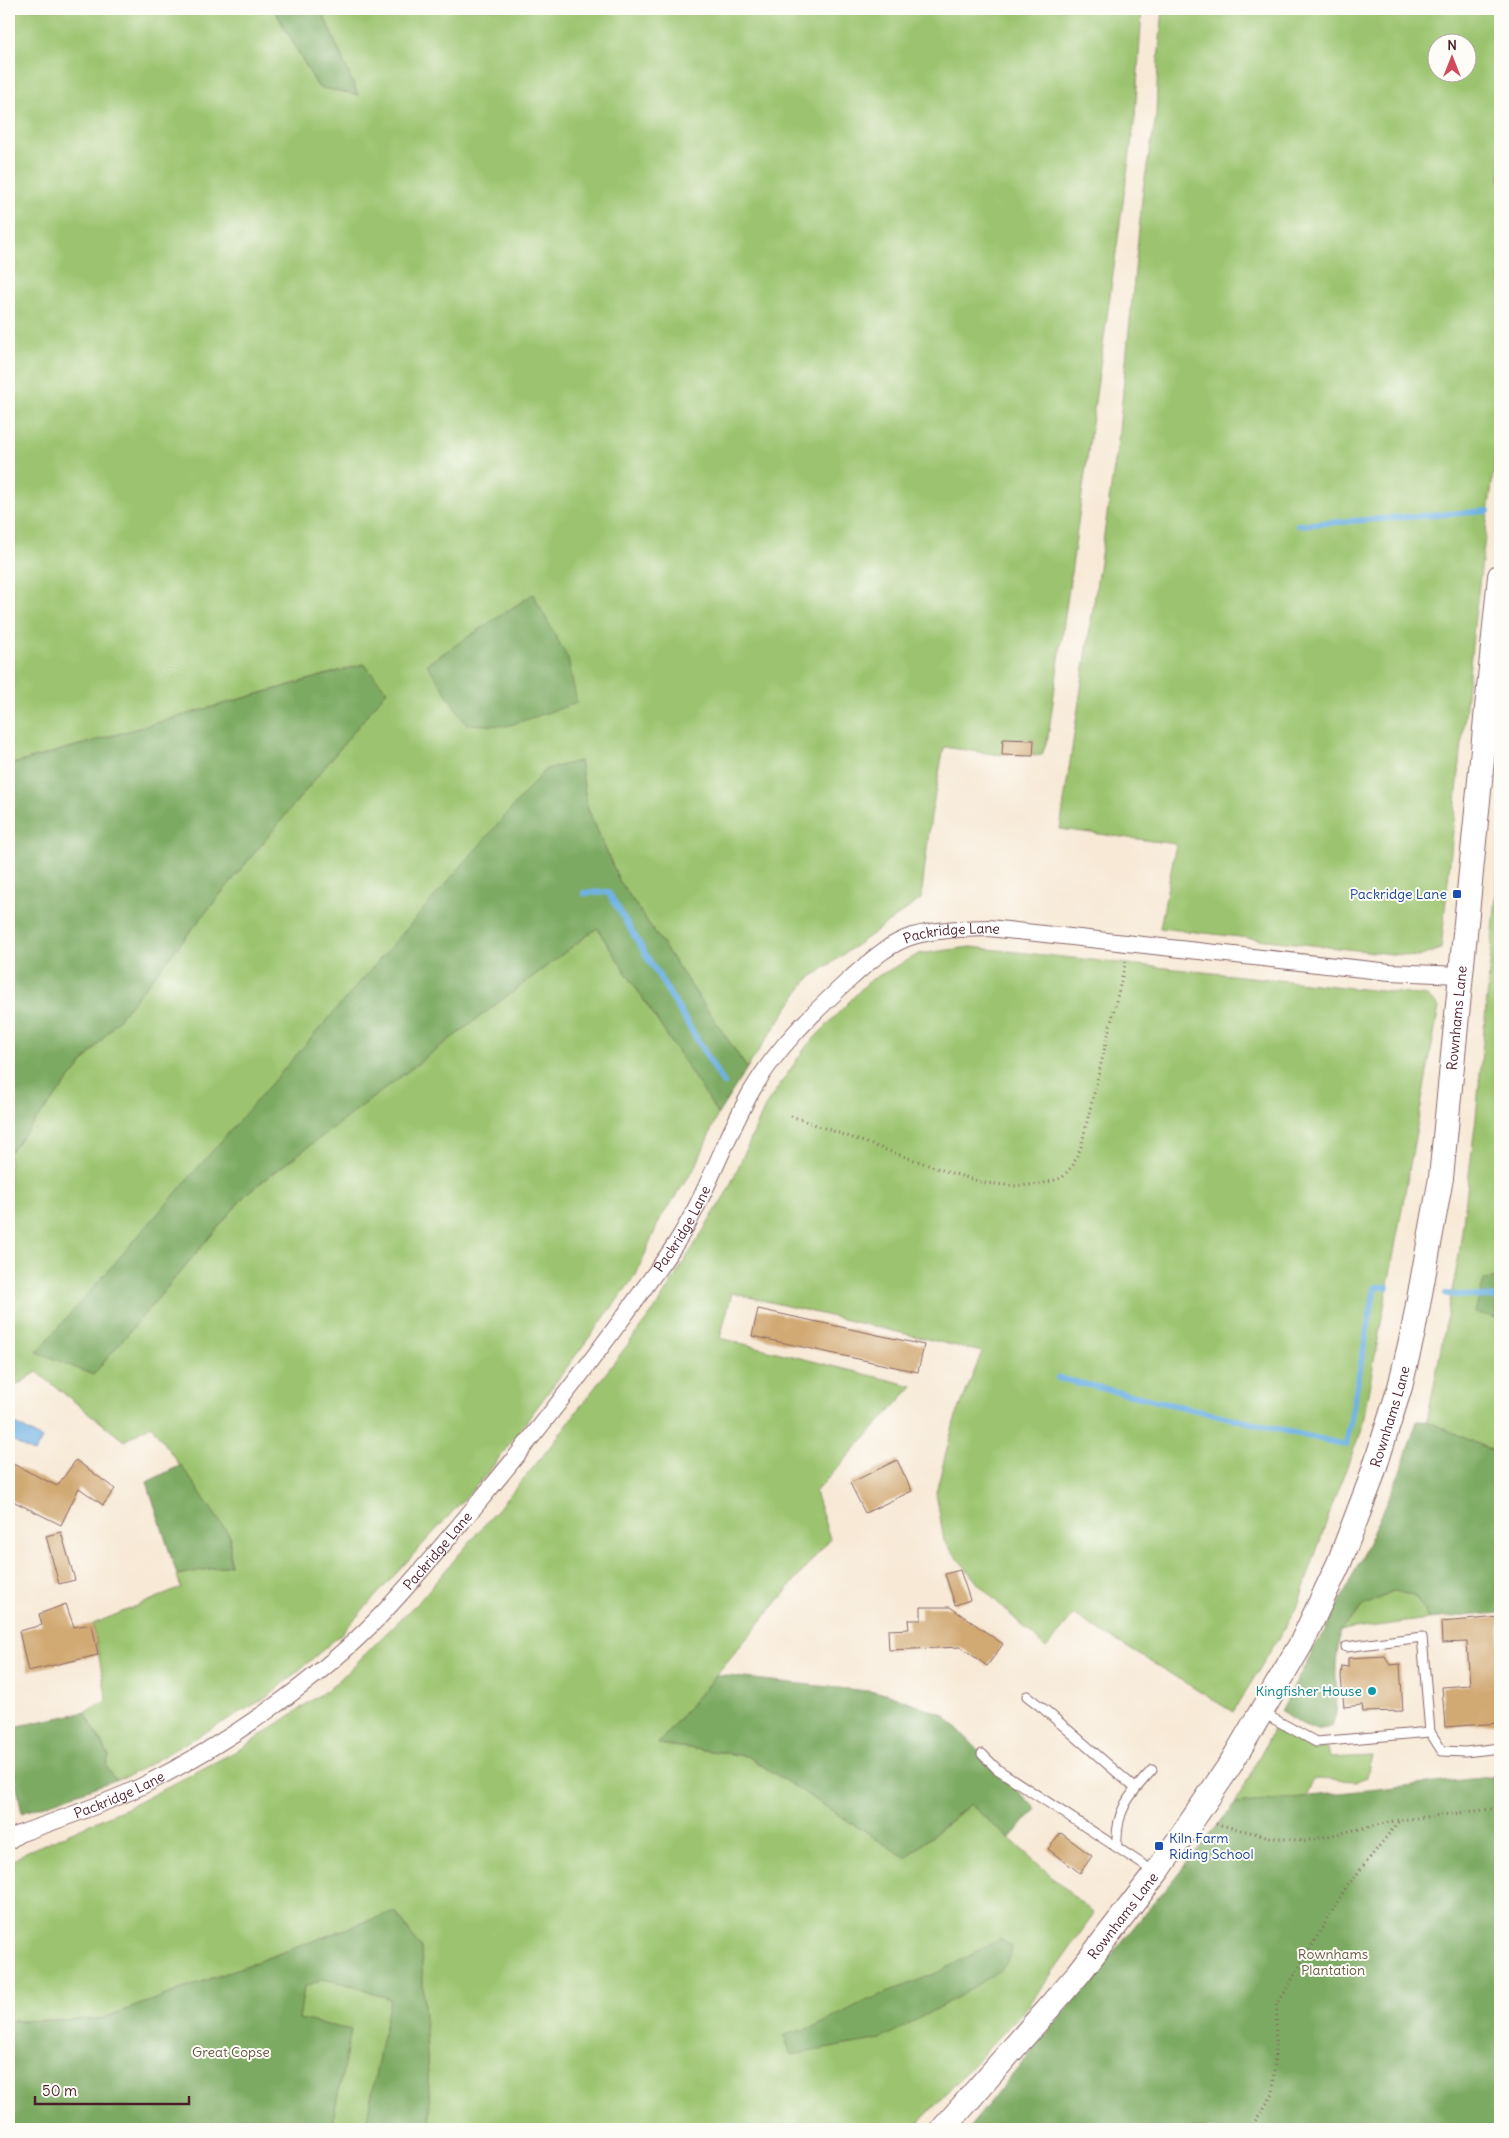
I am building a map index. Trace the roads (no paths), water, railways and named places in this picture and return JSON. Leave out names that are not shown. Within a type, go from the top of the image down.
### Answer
[{"type":"street","name":"Rownhams Lane","points":[[943,2129],[1079,1974],[1156,1874],[1230,1765],[1301,1644],[1339,1563],[1370,1482],[1400,1387],[1413,1332],[1441,1178],[1459,975],[1473,856],[1500,576]]},
{"type":"street","name":"Packridge Lane","points":[[9,1841],[20,1834],[140,1787],[203,1752],[322,1671],[380,1616],[426,1565],[541,1428],[674,1247],[751,1092],[777,1053],[808,1017],[887,948],[912,936],[948,930],[989,928],[1390,972],[1459,975]]},
{"type":"lane","points":[[1346,1646],[1422,1637],[1430,1732],[1442,1751],[1465,1752],[1500,1748]]},
{"type":"lane","points":[[1027,1696],[1135,1788]]},
{"type":"lane","points":[[1262,1713],[1316,1742],[1430,1732]]},
{"type":"lane","points":[[982,1754],[998,1769],[1156,1874]]},
{"type":"lane","points":[[1117,1847],[1116,1832],[1120,1812],[1135,1788],[1152,1770]]},
{"type":"water","points":[[14,1423],[42,1439],[34,1453],[9,1439],[9,1432]]},
{"type":"waterway","points":[[1298,525],[1488,511]]},
{"type":"waterway","points":[[584,893],[608,892],[724,1084]]},
{"type":"waterway","points":[[1058,1378],[1346,1445],[1375,1287],[1387,1287]]},
{"type":"waterway","points":[[1446,1294],[1500,1298]]},
{"type":"place","name":"Packridge Lane","points":[[1457,894]]},
{"type":"place","name":"Kingfisher House","points":[[1372,1691]]},
{"type":"place","name":"Kiln Farm Riding School","points":[[1159,1846]]},
{"type":"park label","name":"Rownhams Plantation","points":[[1333,1962]]},
{"type":"park label","name":"Great Copse","points":[[231,2052]]}]
